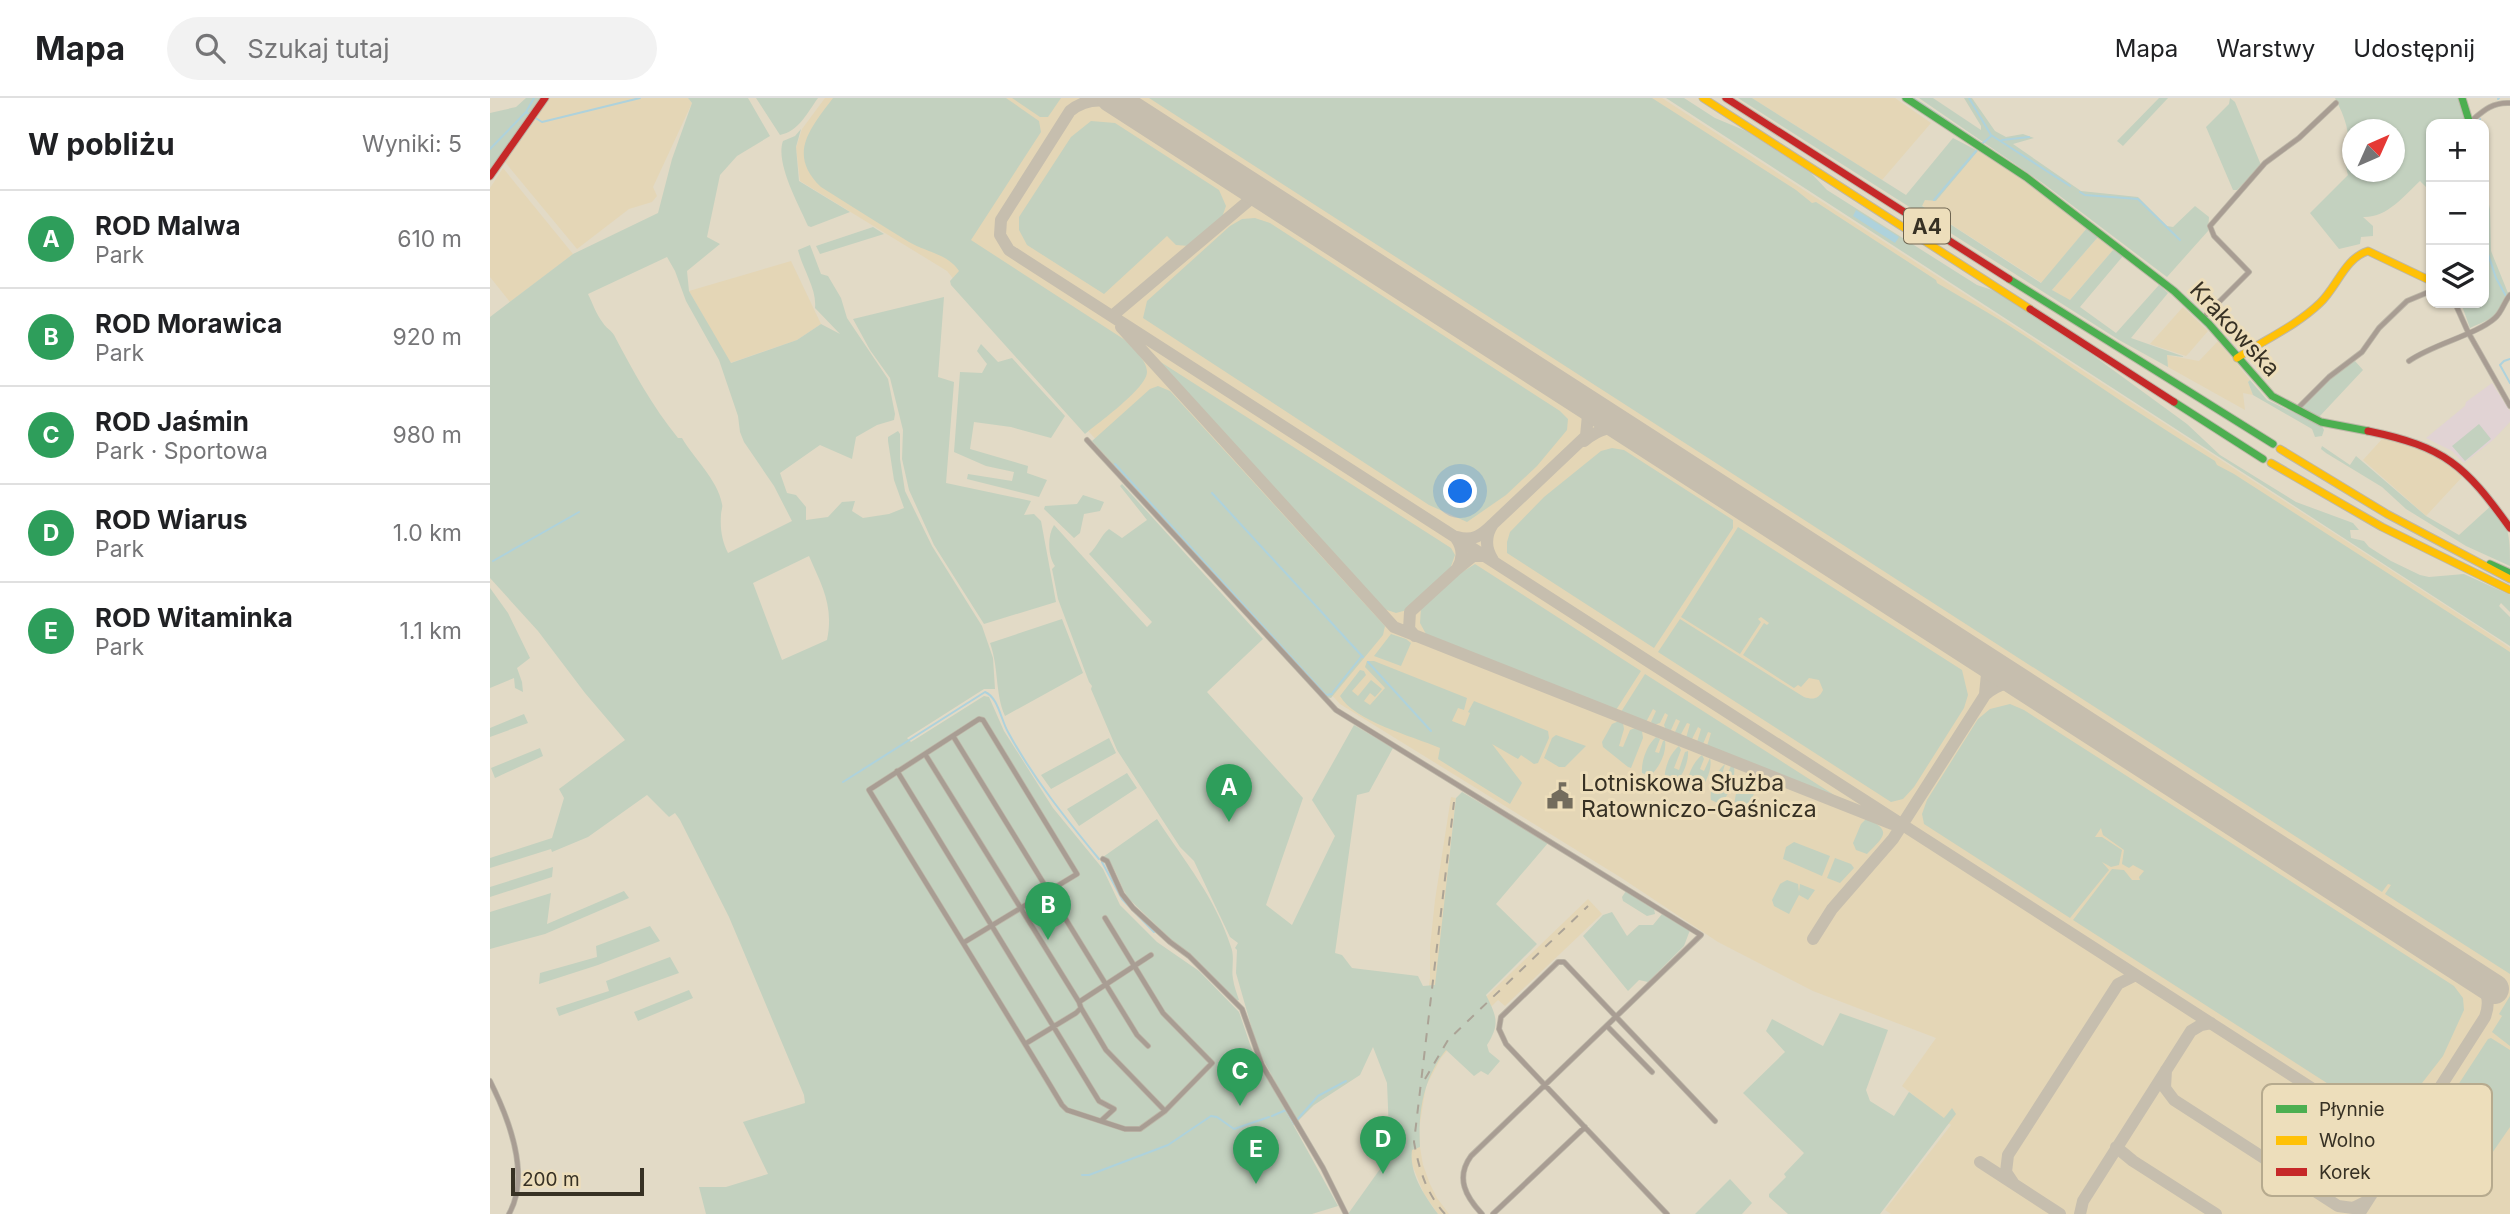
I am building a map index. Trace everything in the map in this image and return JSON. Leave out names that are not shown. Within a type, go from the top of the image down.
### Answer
[{"type":"main road","points":[[490,176],[545,98]]},
{"type":"main road","name":"A4","points":[[1703,98],[2267,461],[2382,527],[2510,590]]},
{"type":"main road","name":"A4","points":[[1726,98],[2276,446],[2388,514],[2510,579]]},
{"type":"main road","name":"Krakowska","points":[[1906,98],[2038,185],[2159,279],[2203,318],[2268,393],[2296,410],[2330,425],[2405,439],[2442,455],[2461,468],[2483,490],[2510,528]]},
{"type":"main road","points":[[2462,98],[2469,119]]},
{"type":"main road","points":[[2237,358],[2317,306],[2336,287],[2354,258],[2363,251],[2426,279]]},
{"type":"main road","name":"A4","points":[[2463,553],[2510,573]]},
{"type":"street","points":[[2474,119],[2485,109],[2500,102],[2510,103]]},
{"type":"street","points":[[2203,318],[2249,272],[2214,236],[2210,226],[2264,164],[2299,138],[2336,103]]},
{"type":"street","points":[[2296,410],[2329,377],[2362,352],[2379,328],[2407,301],[2426,293]]},
{"type":"street","points":[[2409,360],[2424,350],[2494,318],[2510,295]]},
{"type":"street","points":[[2457,308],[2510,406]]},
{"type":"street","points":[[1087,440],[1336,710],[1701,935],[1471,1156],[1462,1177],[1464,1188],[1482,1214]]},
{"type":"street","points":[[962,943],[1077,874],[983,720],[979,719],[869,790],[962,943],[1062,1105],[1067,1110],[1125,1129],[1140,1129],[1165,1111],[1213,1063],[1163,1013],[1105,918]]},
{"type":"street","points":[[953,736],[1137,1035],[1148,1046]]},
{"type":"street","points":[[925,754],[1106,1050],[1165,1111]]},
{"type":"street","points":[[897,771],[1099,1101],[1114,1109],[1101,1120]]},
{"type":"street","points":[[1103,859],[1107,861],[1122,894],[1133,908],[1189,956],[1242,1009],[1262,1065],[1323,1168],[1346,1214]]},
{"type":"street","points":[[1079,1002],[1151,956]]},
{"type":"street","points":[[1667,1214],[1506,1044],[1499,1029],[1501,1017],[1558,962],[1564,962],[1715,1121]]},
{"type":"street","points":[[1025,1044],[1081,1008]]},
{"type":"street","points":[[1607,1026],[1652,1072]]},
{"type":"street","points":[[490,1081],[509,1123],[515,1155],[517,1197],[509,1214]]},
{"type":"street","points":[[1493,1214],[1584,1127]]},
{"type":"shaded area","points":[[548,98],[688,98],[692,103],[653,187],[657,196],[652,202],[629,209],[577,249],[505,162]]},
{"type":"shaded area","points":[[825,98],[1662,98],[2510,648],[2510,1214],[1891,1214],[1885,1210],[1951,1125],[1902,1086],[1936,1038],[1813,991],[1718,942],[1620,877],[1340,704],[995,330],[947,271],[800,181],[796,148],[802,129]]},
{"type":"shaded area","points":[[1752,98],[1895,98],[1931,123],[1882,180]]},
{"type":"shaded area","points":[[1978,151],[2012,172],[2087,228],[2042,283],[1921,205],[1925,200],[1936,201]]},
{"type":"shaded area","points":[[503,168],[573,254],[510,302],[490,277],[490,188]]},
{"type":"shaded area","points":[[2098,237],[2113,250],[2069,301],[2052,290]]},
{"type":"shaded area","points":[[791,261],[821,324],[797,340],[730,363],[689,291]]},
{"type":"shaded area","points":[[2183,307],[2208,331],[2189,353],[2186,356],[2150,344]]},
{"type":"shaded area","points":[[2218,341],[2250,380],[2248,382],[2253,395],[2243,393],[2245,410],[2168,367],[2166,355],[2199,361]]},
{"type":"shaded area","points":[[2492,383],[2510,411],[2510,422],[2493,440],[2464,463],[2452,451],[2426,438],[2465,406],[2466,402]]},
{"type":"shaded area","points":[[2383,438],[2407,442],[2434,453],[2465,474],[2426,516],[2363,460]]},
{"type":"shaded area","points":[[1451,797],[1456,798],[1448,868],[1465,1017],[1588,899],[1602,914],[1505,1006],[1498,1000],[1441,1058],[1426,1086],[1419,1129],[1423,1165],[1437,1198],[1449,1214],[1438,1214],[1424,1194],[1411,1162],[1414,1104],[1430,978],[1435,900]]},
{"type":"green space","points":[[526,98],[542,98],[490,170],[490,113],[516,107]]},
{"type":"green space","points":[[688,98],[748,98],[770,136],[737,156],[720,175],[707,237],[720,244],[687,271],[689,291],[731,363],[797,340],[821,324],[840,334],[815,308],[812,287],[798,250],[810,245],[821,274],[828,276],[841,298],[847,318],[888,379],[894,420],[877,425],[856,437],[852,459],[820,445],[780,473],[787,493],[796,495],[806,507],[806,520],[828,517],[842,502],[855,501],[852,511],[863,518],[889,514],[904,508],[894,480],[888,441],[888,437],[898,431],[905,491],[932,546],[982,626],[993,658],[995,689],[984,689],[907,738],[911,742],[984,696],[989,697],[1004,731],[1053,808],[1103,869],[1120,905],[1157,942],[1199,971],[1239,1012],[1252,1050],[1338,1206],[1312,1214],[706,1214],[699,1187],[726,1187],[768,1174],[743,1122],[805,1103],[804,1095],[729,917],[680,820],[675,813],[669,817],[647,795],[588,837],[552,852],[551,849],[490,868],[490,858],[552,838],[564,798],[559,789],[625,740],[538,631],[490,578],[490,317],[573,254],[658,213],[672,159],[692,103]],"holes":[[[667,257],[686,301],[719,360],[744,442],[774,486],[792,521],[728,553],[721,530],[720,495],[682,438],[678,438],[660,413],[614,335],[598,316],[588,294]],[[809,556],[828,606],[827,640],[782,660],[753,583]]]},
{"type":"green space","points":[[756,98],[818,98],[792,130],[780,135]]},
{"type":"green space","points":[[833,98],[1006,98],[1039,121],[1041,132],[971,240],[1125,340],[1142,359],[1147,372],[1145,379],[1131,396],[1085,434],[951,285],[950,281],[959,271],[954,265],[943,257],[909,242],[821,187],[805,164],[804,153],[810,131]]},
{"type":"green space","points":[[1012,98],[1061,98],[1048,117],[1040,117]]},
{"type":"green space","points":[[1149,98],[1652,98],[1937,283],[2025,336],[2215,461],[2217,465],[2510,652],[2510,974],[2385,894],[2391,885],[2388,884],[2382,892]]},
{"type":"green space","points":[[1666,98],[1684,98],[1715,118],[1746,131],[1811,173],[1827,190],[1977,285],[1998,292],[2072,340],[2187,424],[2220,455],[2296,502],[2353,523],[2359,530],[2350,530],[2351,538],[2364,541],[2391,561],[2420,575],[2429,577],[2464,574],[2510,595],[2510,612],[2501,603],[2499,606],[2510,617],[2510,646]]},
{"type":"green space","points":[[1738,98],[1752,98],[1906,195],[1953,138],[1978,151],[1936,201],[1925,200],[1922,206],[2041,283],[2087,228],[2098,237],[2052,290],[2070,300],[2113,250],[2123,256],[2080,307],[2116,333],[2159,285],[2168,293],[2131,338],[2185,357],[2167,355],[2168,367],[2119,340]]},
{"type":"green space","points":[[1919,98],[1933,98],[1981,130],[1964,98],[1972,98],[1995,131],[2006,137],[2023,134],[2034,138],[2013,144],[2081,191],[2138,197],[2167,226],[2173,227],[2195,206],[2209,217],[2208,231],[2167,277],[2044,184]]},
{"type":"green space","points":[[2159,98],[2168,98],[2123,146],[2117,141]]},
{"type":"green space","points":[[2230,98],[2235,102],[2261,165],[2237,190],[2233,190],[2206,127],[2229,104]]},
{"type":"green space","points":[[2335,98],[2459,98],[2465,119],[2426,119],[2426,187],[2420,181],[2387,210],[2363,217],[2373,226],[2373,236],[2361,237],[2360,244],[2339,249],[2310,213],[2342,181],[2405,182],[2405,119],[2344,119]]},
{"type":"green space","points":[[1091,121],[1115,123],[1219,190],[1226,206],[1221,220],[1189,246],[1176,245],[1167,236],[1104,294],[1027,245],[1019,230],[1019,217],[1071,137]]},
{"type":"green space","points":[[801,129],[796,147],[799,181],[850,212],[811,227],[808,226],[794,196],[782,161],[783,141],[795,136]]},
{"type":"green space","points":[[2489,205],[2491,251],[2508,293],[2496,314],[2470,328],[2463,308],[2489,308]]},
{"type":"green space","points":[[1255,218],[1270,223],[1560,411],[1568,419],[1567,430],[1537,466],[1506,495],[1467,522],[1429,505],[1143,318],[1147,301],[1230,226],[1242,219]]},
{"type":"green space","points":[[873,227],[884,234],[820,254],[816,246]]},
{"type":"green space","points":[[944,297],[938,377],[954,382],[946,483],[1031,501],[1024,515],[1034,514],[1041,521],[1056,602],[984,624],[934,545],[909,490],[902,459],[903,430],[890,378],[853,319]]},
{"type":"green space","points":[[981,344],[998,362],[1012,358],[1065,416],[1051,438],[1011,427],[974,422],[970,449],[1028,466],[1027,473],[1047,480],[1039,497],[967,479],[968,474],[1012,481],[1014,472],[986,466],[954,452],[960,372],[982,373],[987,364],[977,351]]},
{"type":"green space","points":[[1159,361],[1451,548],[1455,555],[1449,572],[1407,610],[1396,613],[1384,609]]},
{"type":"green space","points":[[2355,361],[2363,370],[2319,417],[2300,407],[2333,374]]},
{"type":"green space","points":[[2250,380],[2267,400],[2322,426],[2322,436],[2315,437],[2312,429],[2253,395],[2248,382]]},
{"type":"green space","points":[[1158,386],[1170,391],[1385,626],[1383,635],[1331,698],[1326,697],[1092,441],[1150,389]]},
{"type":"green space","points":[[2479,424],[2491,439],[2465,461],[2452,446]]},
{"type":"green space","points":[[2322,446],[2350,465],[2356,456],[2426,516],[2459,535],[2493,504],[2508,533],[2510,566],[2466,546],[2406,509],[2382,487],[2326,453],[2321,449]]},
{"type":"green space","points":[[1612,448],[1624,450],[1733,520],[1733,528],[1654,648],[1507,553],[1510,532],[1544,497],[1601,451]]},
{"type":"green space","points":[[1122,484],[1263,639],[1207,692],[1303,798],[1266,905],[1292,925],[1335,836],[1312,800],[1354,725],[1393,748],[1369,792],[1357,795],[1335,953],[1342,955],[1352,968],[1418,976],[1423,986],[1435,985],[1456,798],[1462,792],[1548,843],[1496,904],[1537,944],[1486,995],[1496,1020],[1487,1045],[1489,1052],[1500,1061],[1488,1075],[1481,1071],[1474,1076],[1446,1050],[1427,1084],[1421,1109],[1420,1147],[1412,1150],[1412,1159],[1419,1184],[1438,1214],[1348,1214],[1390,1155],[1387,1083],[1373,1047],[1360,1075],[1314,1105],[1297,1122],[1258,1050],[1236,973],[1235,948],[1238,943],[1230,937],[1194,861],[1180,847],[1117,750],[1058,599],[1052,569],[1055,566],[1049,546],[1054,525],[1147,627],[1152,622],[1089,554],[1109,529],[1122,538],[1147,520],[1120,486]]},
{"type":"green space","points":[[1083,495],[1104,502],[1100,511],[1084,514],[1080,533],[1074,538],[1044,509],[1045,506],[1077,504]]},
{"type":"green space","points":[[1738,527],[1962,670],[1968,695],[1964,708],[1914,787],[1903,799],[1891,802],[1658,652],[1680,619],[1804,697],[1815,698],[1820,695],[1823,690],[1819,680],[1809,678],[1801,687],[1798,685],[1794,688],[1743,655],[1764,623],[1769,623],[1761,617],[1758,619],[1761,622],[1740,654],[1681,617]]},
{"type":"green space","points":[[1475,564],[1641,671],[1616,710],[1426,634],[1420,623],[1421,608],[1459,574]]},
{"type":"green space","points":[[490,588],[508,613],[530,658],[517,668],[523,692],[515,688],[514,678],[490,688]]},
{"type":"green space","points":[[1062,619],[1083,673],[1005,716],[990,643]]},
{"type":"green space","points":[[1391,634],[1411,643],[1401,666],[1374,656]]},
{"type":"green space","points":[[1367,661],[1374,661],[1467,698],[1464,710],[1458,708],[1452,721],[1465,726],[1474,701],[1548,731],[1549,738],[1538,763],[1534,764],[1521,755],[1518,759],[1492,744],[1522,783],[1510,804],[1438,759],[1440,748],[1370,720],[1347,705],[1340,696],[1360,670],[1366,675],[1352,691],[1358,696],[1371,680],[1382,689],[1375,697],[1370,693],[1364,701],[1370,705],[1385,688],[1365,667]]},
{"type":"green space","points":[[1645,674],[1842,800],[1707,746],[1711,733],[1708,732],[1703,744],[1697,742],[1701,729],[1698,727],[1692,739],[1686,738],[1690,724],[1687,723],[1680,736],[1675,732],[1680,721],[1676,719],[1671,730],[1666,730],[1664,725],[1668,715],[1665,713],[1660,723],[1654,725],[1651,722],[1656,711],[1653,709],[1646,722],[1621,712]]},
{"type":"green space","points":[[2010,704],[2024,710],[2454,986],[2463,998],[2464,1010],[2443,1056],[2421,1084],[2328,1084],[2073,920],[2112,869],[2124,870],[2132,880],[2140,880],[2139,877],[2144,871],[2133,865],[2129,868],[2122,864],[2124,850],[2103,835],[2101,828],[2095,837],[2102,837],[2122,850],[2119,865],[2111,867],[2102,862],[2109,870],[2070,918],[1924,824],[1922,814],[1927,800],[1978,719],[1990,709]]},
{"type":"green space","points":[[524,714],[528,723],[490,737],[490,728]]},
{"type":"green space","points":[[1619,721],[1623,723],[1624,729],[1619,746],[1623,747],[1630,730],[1635,728],[1642,731],[1643,738],[1631,768],[1603,747],[1602,742],[1612,724]]},
{"type":"green space","points":[[1556,735],[1586,746],[1565,767],[1559,767],[1544,758],[1552,738]]},
{"type":"green space","points":[[1656,737],[1660,739],[1655,752],[1659,753],[1665,740],[1665,750],[1659,765],[1650,776],[1642,773],[1642,763],[1647,749]]},
{"type":"green space","points":[[1109,738],[1116,753],[1051,789],[1041,775]]},
{"type":"green space","points":[[1679,746],[1681,750],[1674,768],[1679,770],[1685,752],[1688,751],[1687,760],[1682,774],[1673,785],[1665,782],[1665,772],[1670,757]]},
{"type":"green space","points":[[540,748],[543,756],[495,778],[491,768]]},
{"type":"green space","points":[[1702,755],[1704,759],[1700,769],[1704,771],[1710,758],[1710,767],[1705,782],[1696,794],[1688,791],[1688,781],[1693,766]]},
{"type":"green space","points":[[1725,764],[1721,778],[1725,779],[1731,766],[1734,767],[1734,777],[1729,792],[1720,804],[1711,800],[1711,790],[1716,775]]},
{"type":"green space","points":[[1127,773],[1137,788],[1079,826],[1067,809]]},
{"type":"green space","points":[[1748,773],[1750,774],[1745,788],[1749,789],[1754,776],[1757,783],[1749,810],[1743,813],[1735,810],[1735,800],[1739,785]]},
{"type":"green space","points":[[1157,819],[1217,912],[1232,951],[1233,979],[1239,1000],[1235,1001],[1130,900],[1112,866],[1103,857]]},
{"type":"green space","points":[[1866,819],[1883,830],[1878,843],[1867,854],[1856,850],[1853,843]]},
{"type":"green space","points":[[1794,842],[1830,856],[1822,876],[1783,859],[1786,847]]},
{"type":"green space","points":[[1835,858],[1851,864],[1854,868],[1840,883],[1827,878]]},
{"type":"green space","points":[[553,867],[552,877],[490,897],[490,887]]},
{"type":"green space","points":[[1787,880],[1798,884],[1799,892],[1800,884],[1815,890],[1808,900],[1799,895],[1789,914],[1774,906],[1772,900],[1780,884]]},
{"type":"green space","points":[[624,891],[629,898],[545,934],[490,949],[490,912],[551,893],[547,924]]},
{"type":"green space","points":[[1626,891],[1654,909],[1655,914],[1647,916],[1623,901],[1622,897]]},
{"type":"green space","points":[[1612,912],[1627,936],[1639,925],[1653,925],[1662,914],[1690,930],[1684,946],[1648,982],[1639,980],[1628,991],[1583,936],[1603,915]]},
{"type":"green space","points":[[650,926],[660,941],[539,984],[540,973],[597,957],[596,946]]},
{"type":"green space","points":[[670,957],[679,973],[559,1016],[556,1008],[609,991],[606,981]]},
{"type":"green space","points":[[689,990],[693,998],[638,1021],[634,1012]]},
{"type":"green space","points":[[2510,996],[2510,1046],[2492,1032]]},
{"type":"green space","points":[[1840,1013],[1888,1030],[1866,1090],[1870,1101],[1894,1116],[1909,1092],[1944,1118],[1952,1108],[1956,1114],[1880,1214],[1788,1214],[1769,1194],[1804,1153],[1743,1093],[1785,1052],[1766,1031],[1772,1019],[1823,1046]]},
{"type":"green space","points":[[2491,1038],[2510,1050],[2510,1127],[2492,1153],[2492,1084],[2459,1084]]},
{"type":"green space","points":[[1730,1179],[1752,1203],[1742,1214],[1695,1214]]},
{"type":"water","points":[[1856,210],[1899,237],[1895,243],[1853,216]]},
{"type":"waterway","points":[[490,149],[526,112],[534,98]]},
{"type":"waterway","points":[[526,112],[542,122],[640,98]]},
{"type":"waterway","points":[[1913,98],[1982,144],[1991,136]]},
{"type":"waterway","points":[[1969,98],[1991,135],[2070,186]]},
{"type":"waterway","points":[[2002,140],[2029,137]]},
{"type":"waterway","points":[[1934,200],[1976,151]]},
{"type":"waterway","points":[[2080,192],[2085,195],[2138,199],[2180,240]]},
{"type":"waterway","points":[[2485,245],[2496,278],[2506,296]]},
{"type":"waterway","points":[[2510,359],[2500,365],[2510,383]]},
{"type":"waterway","points":[[1115,464],[1326,695],[1332,694]]},
{"type":"waterway","points":[[1212,493],[1363,657]]},
{"type":"waterway","points":[[493,561],[579,512]]},
{"type":"waterway","points":[[1333,692],[1361,657]]},
{"type":"waterway","points":[[1368,662],[1431,731]]},
{"type":"waterway","points":[[843,782],[985,692],[993,699],[1008,732],[1039,782],[1099,859]]},
{"type":"waterway","points":[[1102,862],[1122,899],[1154,932]]},
{"type":"waterway","points":[[1296,1121],[1318,1096],[1346,1081]]},
{"type":"waterway","points":[[1272,1116],[1286,1110],[1294,1124]]},
{"type":"waterway","points":[[1082,1175],[1089,1175],[1168,1145],[1211,1116],[1234,1129],[1269,1117]]},
{"type":"taxiway","points":[[1124,106],[1096,101],[1070,111],[1001,220],[1000,235],[1009,250],[2305,1084]]},
{"type":"taxiway","points":[[1112,316],[1259,192]]},
{"type":"taxiway","points":[[1121,327],[1394,627],[1892,824]]},
{"type":"taxiway","points":[[1493,524],[1586,436],[1588,415],[1577,398]]},
{"type":"taxiway","points":[[1584,441],[1606,429],[1617,428],[1629,432]]},
{"type":"taxiway","points":[[1457,537],[1468,539],[1477,536],[1493,524],[1487,542],[1493,560]]},
{"type":"taxiway","points":[[1456,538],[1462,553],[1457,569],[1473,556],[1485,556]]},
{"type":"taxiway","points":[[1415,636],[1409,629],[1410,612],[1457,569]]},
{"type":"taxiway","points":[[1976,655],[1987,674],[1985,694]]},
{"type":"taxiway","points":[[1813,939],[1832,909],[1893,839],[1985,695],[2006,684],[2030,689]]},
{"type":"taxiway","points":[[2014,1184],[2006,1172],[2008,1155],[2118,984],[2136,975]]},
{"type":"taxiway","points":[[2442,1084],[2485,1017],[2487,996],[2476,977]]},
{"type":"taxiway","points":[[2080,1214],[2083,1201],[2191,1031],[2211,1023]]},
{"type":"taxiway","points":[[2166,1070],[2165,1088],[2174,1100],[2262,1157]]},
{"type":"taxiway","points":[[2116,1147],[2133,1161],[2216,1214]]},
{"type":"taxiway","points":[[1980,1162],[2060,1214]]},
{"type":"taxiway","points":[[2323,1196],[2338,1206],[2353,1208],[2367,1201]]},
{"type":"taxiway","points":[[2359,1214],[2371,1196]]},
{"type":"runway","points":[[1112,98],[2494,989]]},
{"type":"railway","points":[[1445,1214],[1424,1180],[1414,1142],[1454,802]]},
{"type":"railway","points":[[1425,1079],[1448,1040],[1588,906]]},
{"type":"traffic: fast","points":[[1906,98],[2026,177],[2174,291],[2209,324],[2272,396],[2321,422],[2368,431]]},
{"type":"traffic: fast","points":[[2462,98],[2468,119]]},
{"type":"traffic: fast","points":[[2009,279],[2273,444]]},
{"type":"traffic: fast","points":[[2174,402],[2263,459]]},
{"type":"traffic: fast","points":[[2490,564],[2510,573]]},
{"type":"traffic: slow","points":[[1703,98],[2030,309]]},
{"type":"traffic: slow","points":[[2237,358],[2311,311],[2353,260],[2368,251],[2426,279]]},
{"type":"traffic: slow","points":[[2280,449],[2387,514],[2510,579]]},
{"type":"traffic: slow","points":[[2271,463],[2382,527],[2510,590]]},
{"type":"traffic: jam","points":[[490,176],[545,98]]},
{"type":"traffic: jam","points":[[1726,98],[2009,279]]},
{"type":"traffic: jam","points":[[2030,309],[2174,402]]},
{"type":"traffic: jam","points":[[2368,431],[2416,444],[2451,462],[2480,489],[2510,528]]},
{"type":"place","name":"Lotniskowa Służba Ratowniczo-Gaśnicza","points":[[1560,796]]},
{"type":"place","name":"ROD Malwa","points":[[1229,822]]},
{"type":"place","name":"ROD Morawica","points":[[1048,940]]},
{"type":"place","name":"ROD Jaśmin","points":[[1240,1106]]},
{"type":"place","name":"ROD Wiarus","points":[[1383,1174]]},
{"type":"place","name":"ROD Witaminka","points":[[1256,1184]]}]
